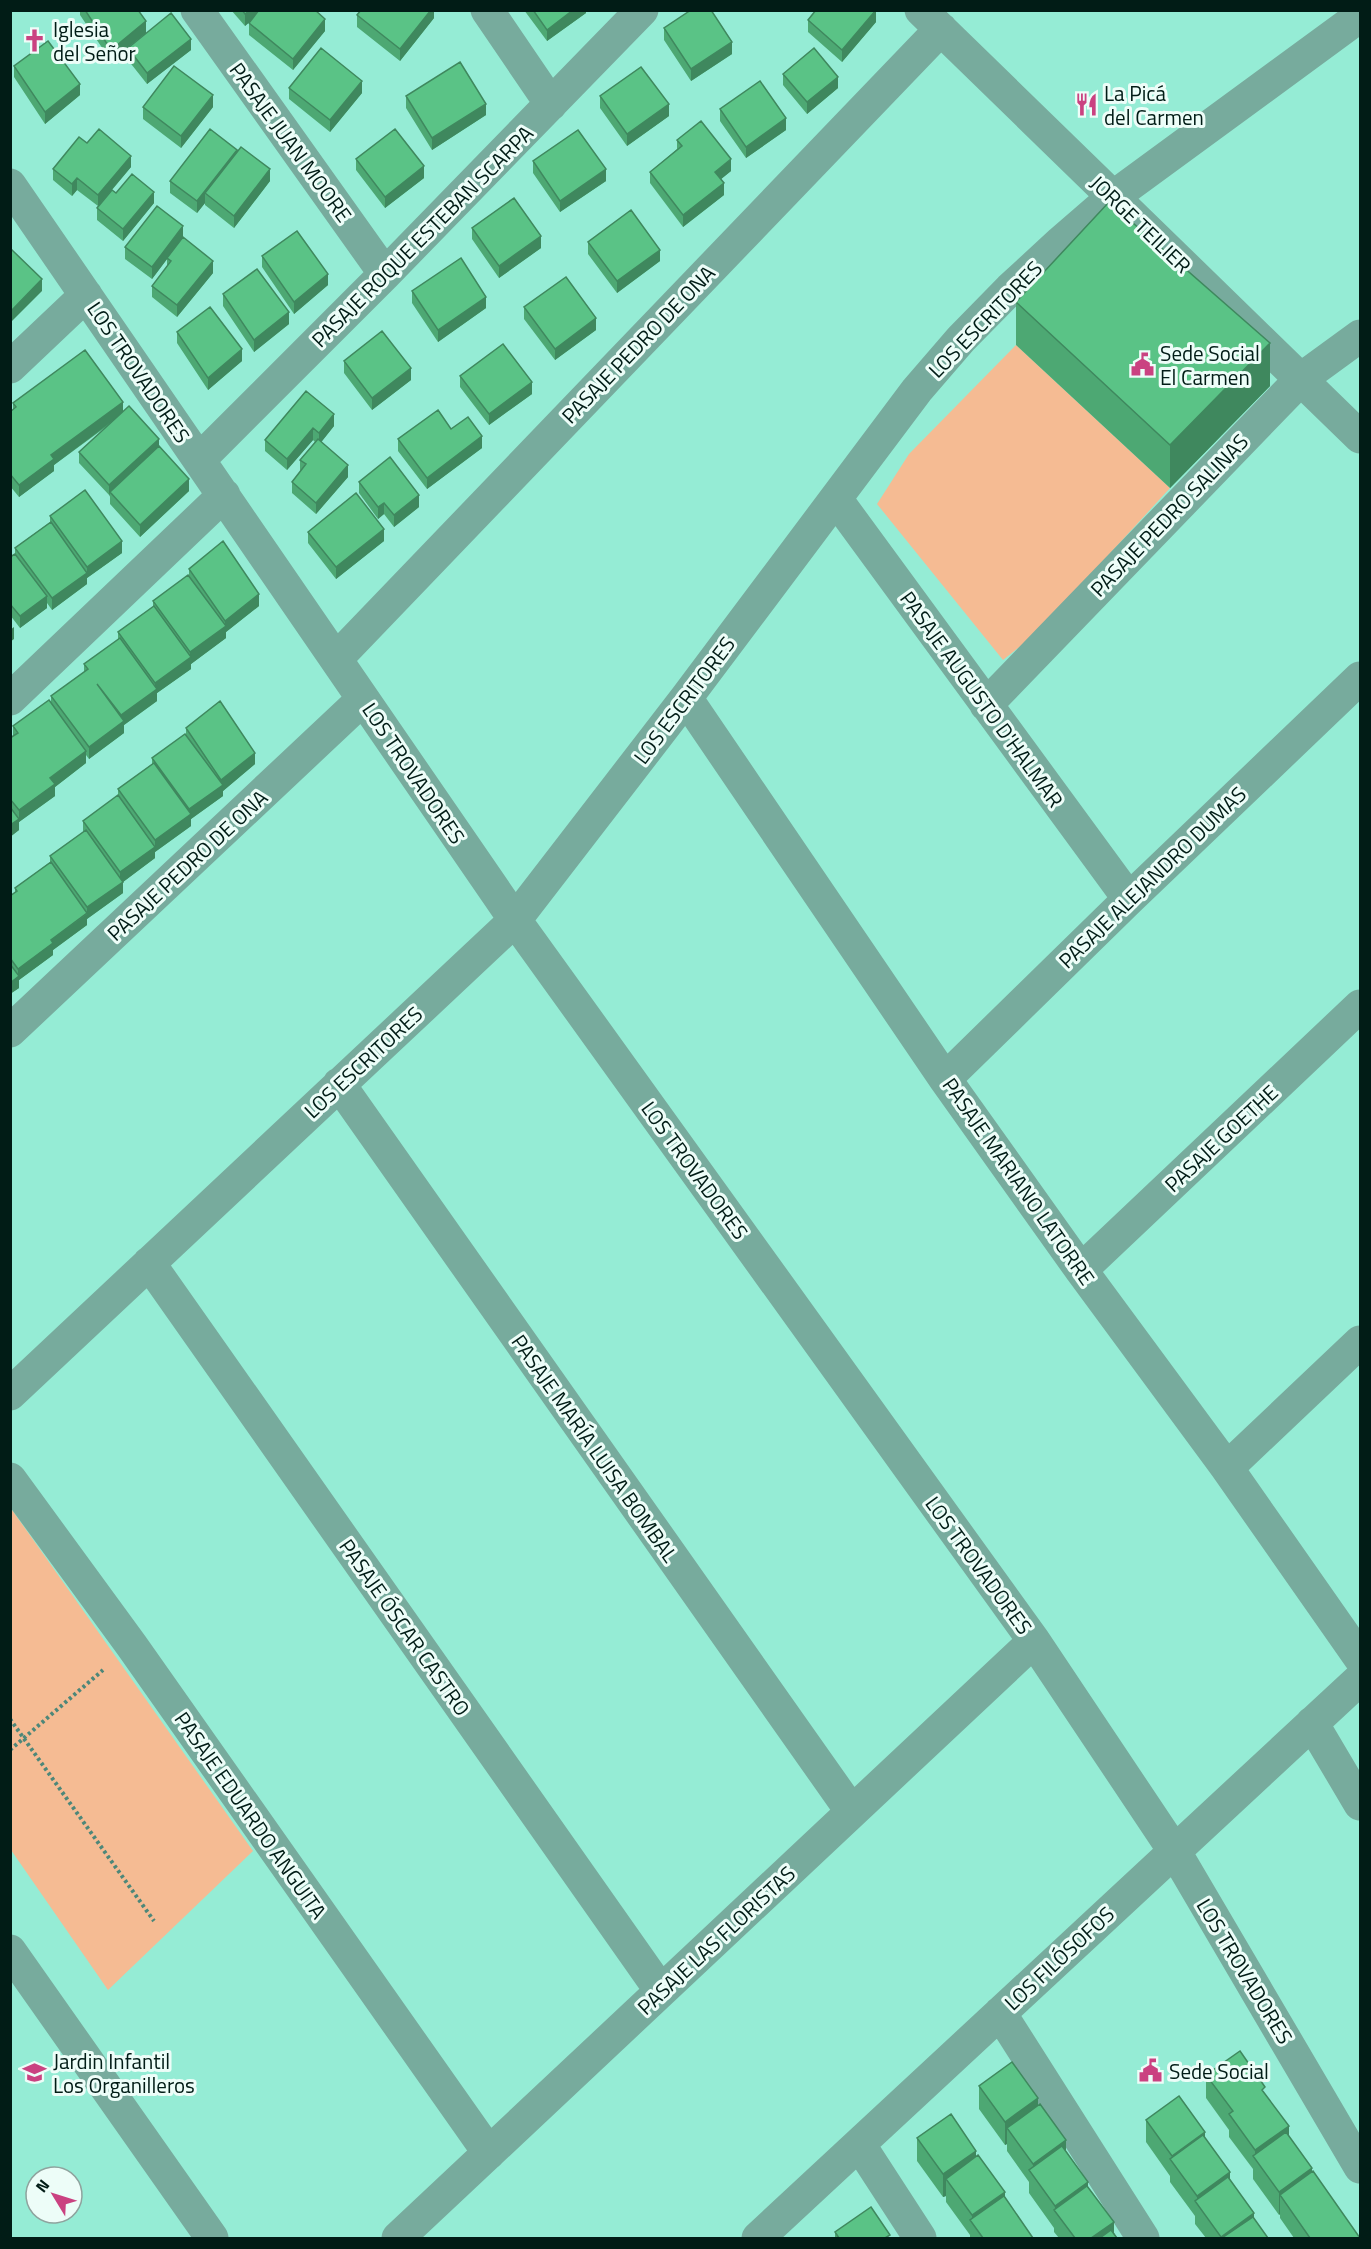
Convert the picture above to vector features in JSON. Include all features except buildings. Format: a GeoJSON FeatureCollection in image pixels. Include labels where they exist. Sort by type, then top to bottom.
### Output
{"type":"FeatureCollection","features":[{"type":"Feature","properties":{"kind":"street","name":"PASAJE JUAN MOORE"},"geometry":{"type":"LineString","coordinates":[[197,10],[385,274]]}},
{"type":"Feature","properties":{"kind":"street"},"geometry":{"type":"LineString","coordinates":[[487,10],[551,104]]}},
{"type":"Feature","properties":{"kind":"street","name":"PASAJE ROQUE ESTEBAN SCARPA"},"geometry":{"type":"LineString","coordinates":[[199,460],[385,274],[642,10]]}},
{"type":"Feature","properties":{"kind":"street","name":"LOS ESCRITORES"},"geometry":{"type":"LineString","coordinates":[[10,1394],[515,920],[686,698],[889,426],[962,339],[1010,289],[1113,197],[1360,16]]}},
{"type":"Feature","properties":{"kind":"street","name":"JORGE TEILIER"},"geometry":{"type":"LineString","coordinates":[[931,20],[1360,437]]}},
{"type":"Feature","properties":{"kind":"street","name":"PASAJE PEDRO DE ONA"},"geometry":{"type":"LineString","coordinates":[[336,659],[931,20]]}},
{"type":"Feature","properties":{"kind":"street","name":"LOS TROVADORES"},"geometry":{"type":"LineString","coordinates":[[10,185],[515,920],[1034,1641],[1174,1852],[1360,2167]]}},
{"type":"Feature","properties":{"kind":"street"},"geometry":{"type":"LineString","coordinates":[[10,367],[86,295]]}},
{"type":"Feature","properties":{"kind":"street","name":"PASAJE PEDRO SALINAS"},"geometry":{"type":"LineString","coordinates":[[986,705],[1301,379],[1360,336]]}},
{"type":"Feature","properties":{"kind":"street"},"geometry":{"type":"LineString","coordinates":[[10,699],[224,495]]}},
{"type":"Feature","properties":{"kind":"street","name":"PASAJE AUGUSTO D'HALMAR"},"geometry":{"type":"LineString","coordinates":[[836,499],[1129,899]]}},
{"type":"Feature","properties":{"kind":"street","name":"PASAJE ALEJANDRO DUMAS"},"geometry":{"type":"LineString","coordinates":[[945,1078],[1360,678]]}},
{"type":"Feature","properties":{"kind":"street","name":"PASAJE MARIANO LATORRE"},"geometry":{"type":"LineString","coordinates":[[686,698],[945,1078],[1081,1270],[1227,1468],[1360,1658]]}},
{"type":"Feature","properties":{"kind":"street","name":"PASAJE PEDRO DE ONA"},"geometry":{"type":"LineString","coordinates":[[10,1031],[363,699]]}},
{"type":"Feature","properties":{"kind":"street","name":"PASAJE GOETHE"},"geometry":{"type":"LineString","coordinates":[[1081,1270],[1360,1006]]}},
{"type":"Feature","properties":{"kind":"street","name":"PASAJE MARÍA LUISA BOMBAL"},"geometry":{"type":"LineString","coordinates":[[339,1084],[852,1812]]}},
{"type":"Feature","properties":{"kind":"street","name":"PASAJE ÓSCAR CASTRO"},"geometry":{"type":"LineString","coordinates":[[149,1263],[662,1991]]}},
{"type":"Feature","properties":{"kind":"street"},"geometry":{"type":"LineString","coordinates":[[1227,1468],[1360,1342]]}},
{"type":"Feature","properties":{"kind":"street","name":"PASAJE EDUARDO ANGUITA"},"geometry":{"type":"LineString","coordinates":[[10,1479],[132,1646],[489,2153]]}},
{"type":"Feature","properties":{"kind":"street","name":"PASAJE LAS FLORISTAS"},"geometry":{"type":"LineString","coordinates":[[398,2238],[1034,1641]]}},
{"type":"Feature","properties":{"kind":"street","name":"LOS FILÓSOFOS"},"geometry":{"type":"LineString","coordinates":[[758,2238],[1360,1679]]}},
{"type":"Feature","properties":{"kind":"street"},"geometry":{"type":"LineString","coordinates":[[1312,1723],[1360,1804]]}},
{"type":"Feature","properties":{"kind":"street"},"geometry":{"type":"LineString","coordinates":[[10,1951],[212,2238]]}},
{"type":"Feature","properties":{"kind":"street"},"geometry":{"type":"LineString","coordinates":[[1000,2013],[1143,2238]]}},
{"type":"Feature","properties":{"kind":"street"},"geometry":{"type":"LineString","coordinates":[[859,2144],[920,2238]]}},
{"type":"Feature","properties":{"kind":"path"},"geometry":{"type":"LineString","coordinates":[[10,1750],[132,1646]]}},
{"type":"Feature","properties":{"kind":"path"},"geometry":{"type":"LineString","coordinates":[[10,1719],[154,1921]]}},
{"type":"Feature","properties":{"kind":"shaded area"},"geometry":{"type":"Polygon","coordinates":[[[1016,345],[1170,488],[1037,633],[1003,660],[877,504],[909,454],[1016,345]]]}},
{"type":"Feature","properties":{"kind":"shaded area"},"geometry":{"type":"Polygon","coordinates":[[[10,1507],[253,1851],[108,1990],[11,1850],[10,1507]]]}},
{"type":"Feature","properties":{"kind":"place","name":"Iglesia del Señor"},"geometry":{"type":"Point","coordinates":[35,41]}},
{"type":"Feature","properties":{"kind":"place","name":"La Picá del Carmen"},"geometry":{"type":"Point","coordinates":[1086,105]}},
{"type":"Feature","properties":{"kind":"place","name":"Sede Social El Carmen"},"geometry":{"type":"Point","coordinates":[1142,365]}},
{"type":"Feature","properties":{"kind":"place","name":"Sede Social"},"geometry":{"type":"Point","coordinates":[1151,2071]}},
{"type":"Feature","properties":{"kind":"place","name":"Jardin Infantil Los Organilleros"},"geometry":{"type":"Point","coordinates":[35,2073]}}]}
